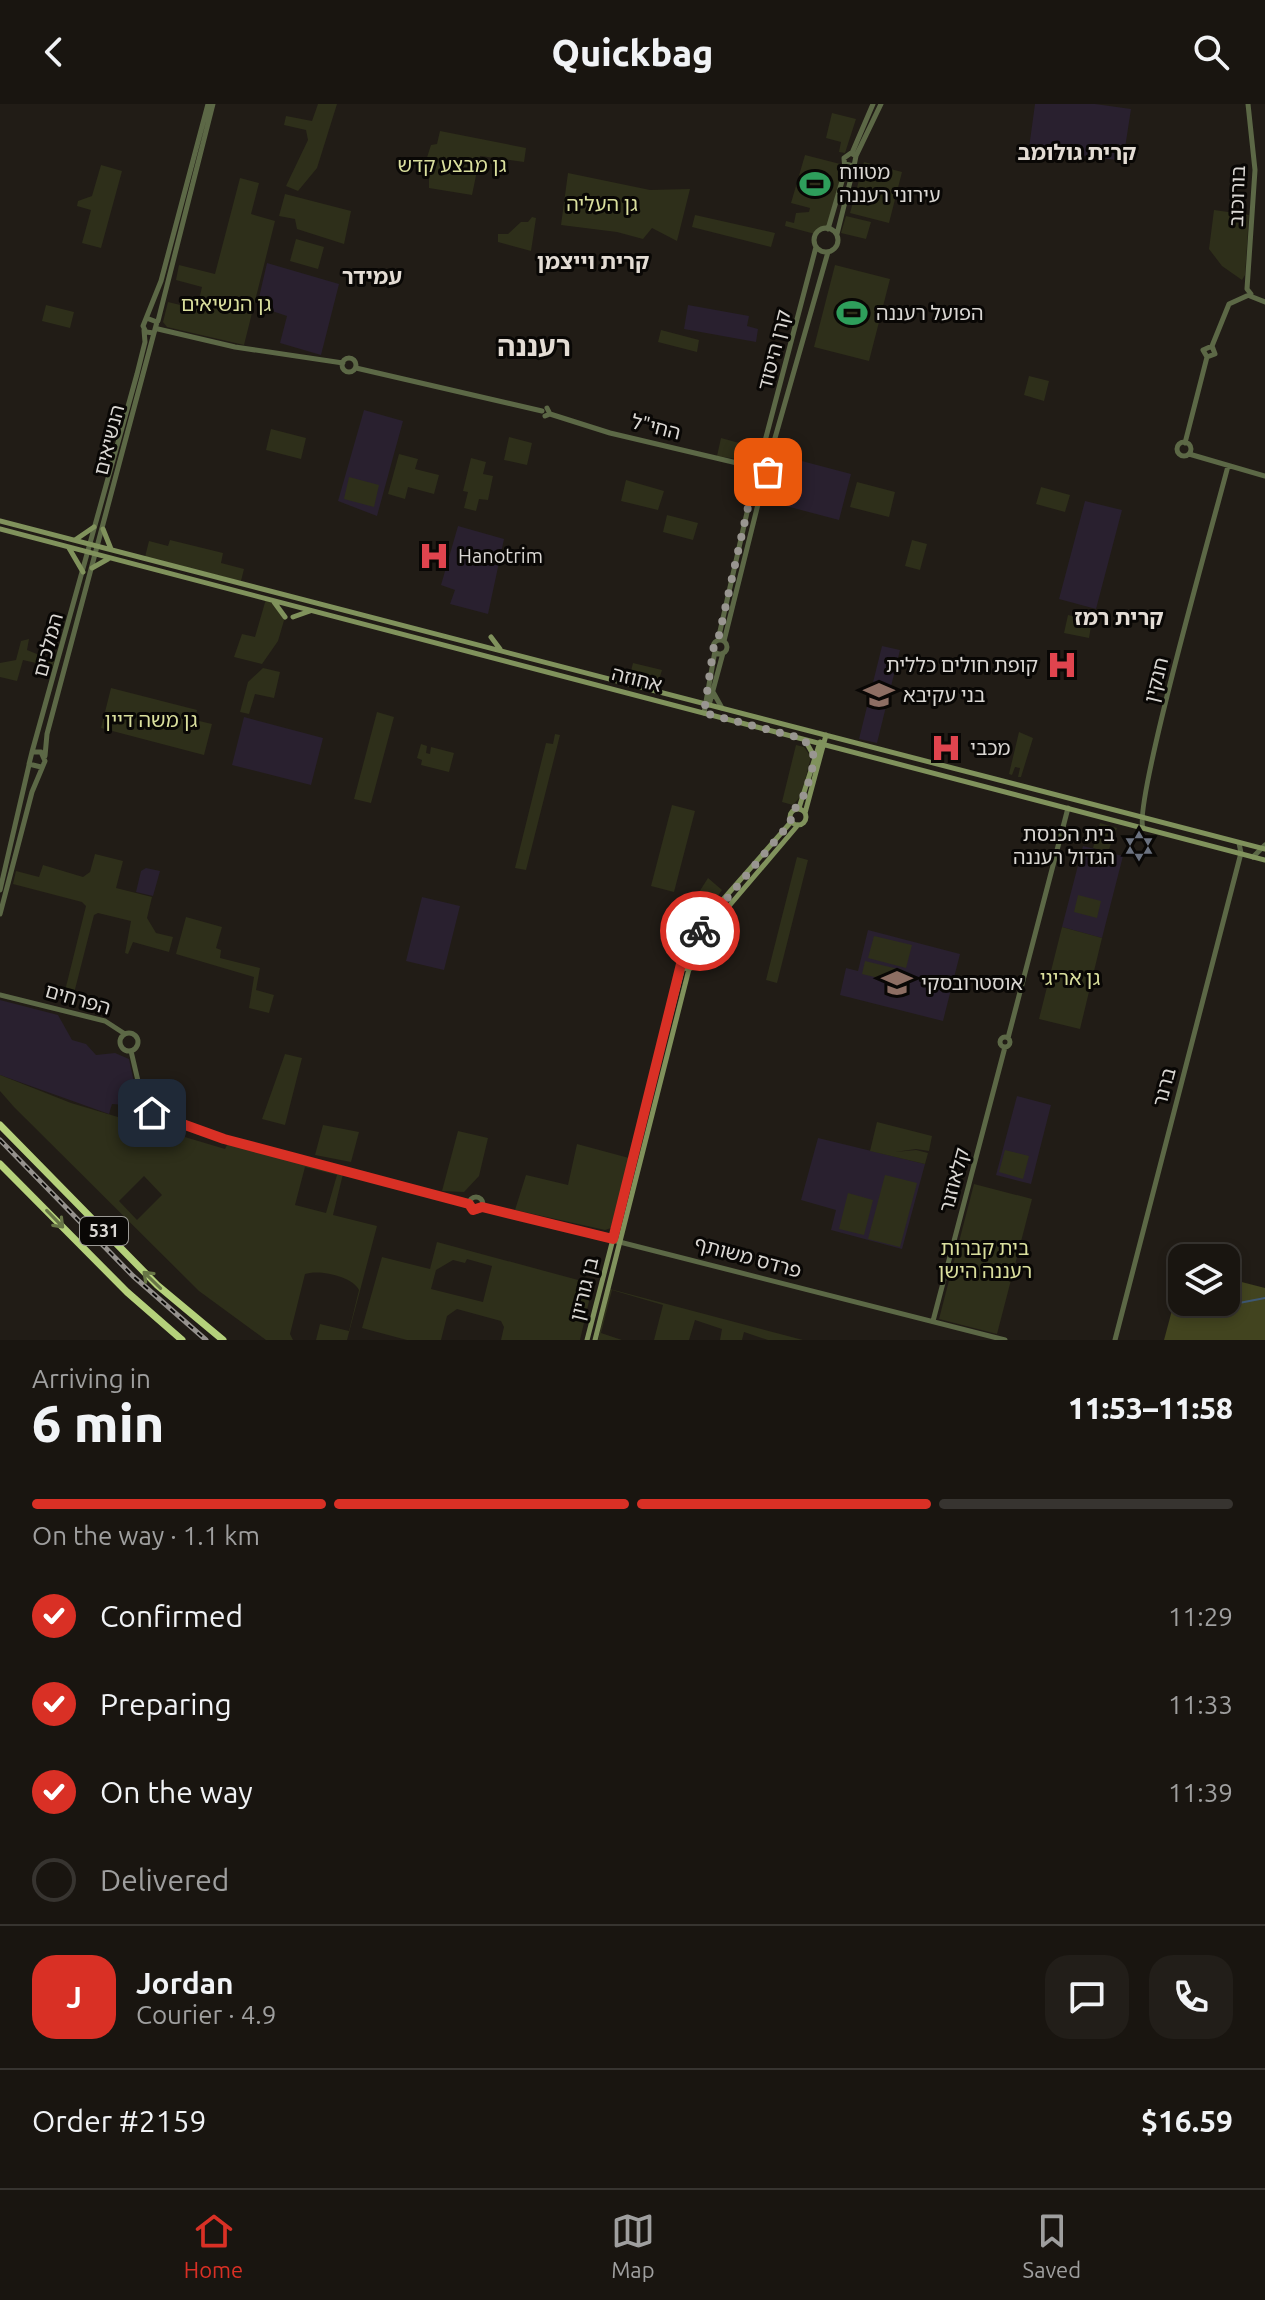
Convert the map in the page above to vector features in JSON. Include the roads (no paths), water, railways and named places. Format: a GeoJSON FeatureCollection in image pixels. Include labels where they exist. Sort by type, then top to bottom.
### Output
{"type":"FeatureCollection","features":[{"type":"Feature","properties":{"kind":"highway","name":"531"},"geometry":{"type":"LineString","coordinates":[[0,1125],[140,1269],[223,1340]]}},
{"type":"Feature","properties":{"kind":"highway","name":"531"},"geometry":{"type":"LineString","coordinates":[[0,1164],[127,1292],[182,1340]]}},
{"type":"Feature","properties":{"kind":"highway"},"geometry":{"type":"LineString","coordinates":[[211,1332],[230,1340]]}},
{"type":"Feature","properties":{"kind":"main road","name":"אחוזה"},"geometry":{"type":"LineString","coordinates":[[0,521],[1265,848]]}},
{"type":"Feature","properties":{"kind":"main road"},"geometry":{"type":"LineString","coordinates":[[75,540],[94,527]]}},
{"type":"Feature","properties":{"kind":"main road","name":"אחוזה"},"geometry":{"type":"LineString","coordinates":[[0,529],[1265,860]]}},
{"type":"Feature","properties":{"kind":"main road"},"geometry":{"type":"LineString","coordinates":[[103,529],[111,550]]}},
{"type":"Feature","properties":{"kind":"main road"},"geometry":{"type":"LineString","coordinates":[[68,547],[83,572]]}},
{"type":"Feature","properties":{"kind":"main road"},"geometry":{"type":"LineString","coordinates":[[92,568],[97,562],[111,558]]}},
{"type":"Feature","properties":{"kind":"main road"},"geometry":{"type":"LineString","coordinates":[[273,601],[289,617],[312,611]]}},
{"type":"Feature","properties":{"kind":"main road"},"geometry":{"type":"LineString","coordinates":[[491,637],[504,652]]}},
{"type":"Feature","properties":{"kind":"main road"},"geometry":{"type":"LineString","coordinates":[[794,823],[712,926],[694,961],[686,968],[682,960],[687,957],[720,903],[794,823],[805,821],[826,735]]}},
{"type":"Feature","properties":{"kind":"main road"},"geometry":{"type":"LineString","coordinates":[[804,739],[818,759]]}},
{"type":"Feature","properties":{"kind":"main road"},"geometry":{"type":"LineString","coordinates":[[794,823],[791,811],[799,808],[818,759],[836,748]]}},
{"type":"Feature","properties":{"kind":"main road"},"geometry":{"type":"LineString","coordinates":[[799,808],[805,813]]}},
{"type":"Feature","properties":{"kind":"main road"},"geometry":{"type":"LineString","coordinates":[[687,957],[694,961]]}},
{"type":"Feature","properties":{"kind":"main road","name":"בן גוריון"},"geometry":{"type":"LineString","coordinates":[[587,1340],[686,968]]}},
{"type":"Feature","properties":{"kind":"main road","name":"בן גוריון"},"geometry":{"type":"LineString","coordinates":[[595,1340],[686,968]]}},
{"type":"Feature","properties":{"kind":"street","name":"הנשיאים"},"geometry":{"type":"LineString","coordinates":[[90,544],[140,363],[145,342],[144,330],[211,104]]}},
{"type":"Feature","properties":{"kind":"street","name":"הנשיאים"},"geometry":{"type":"LineString","coordinates":[[96,555],[157,328],[211,104]]}},
{"type":"Feature","properties":{"kind":"street"},"geometry":{"type":"LineString","coordinates":[[828,229],[816,234],[816,247],[828,252],[837,245],[854,155],[873,104]]}},
{"type":"Feature","properties":{"kind":"street"},"geometry":{"type":"LineString","coordinates":[[854,155],[881,104]]}},
{"type":"Feature","properties":{"kind":"street","name":"בורוכוב"},"geometry":{"type":"LineString","coordinates":[[1247,289],[1255,170],[1248,104]]}},
{"type":"Feature","properties":{"kind":"street"},"geometry":{"type":"LineString","coordinates":[[828,229],[845,156],[854,155]]}},
{"type":"Feature","properties":{"kind":"street"},"geometry":{"type":"LineString","coordinates":[[845,164],[854,166]]}},
{"type":"Feature","properties":{"kind":"street"},"geometry":{"type":"LineString","coordinates":[[828,229],[837,234]]}},
{"type":"Feature","properties":{"kind":"street","name":"קרן היסוד"},"geometry":{"type":"LineString","coordinates":[[760,460],[816,247]]}},
{"type":"Feature","properties":{"kind":"street","name":"קרן היסוד"},"geometry":{"type":"LineString","coordinates":[[766,474],[828,252]]}},
{"type":"Feature","properties":{"kind":"street"},"geometry":{"type":"LineString","coordinates":[[1242,297],[1242,290],[1247,289],[1250,296]]}},
{"type":"Feature","properties":{"kind":"street"},"geometry":{"type":"LineString","coordinates":[[1185,443],[1207,357],[1204,348],[1212,346],[1224,312],[1229,304],[1242,297],[1250,296],[1265,302]]}},
{"type":"Feature","properties":{"kind":"street"},"geometry":{"type":"LineString","coordinates":[[149,319],[157,328]]}},
{"type":"Feature","properties":{"kind":"street"},"geometry":{"type":"LineString","coordinates":[[144,330],[157,328]]}},
{"type":"Feature","properties":{"kind":"street","name":"החי\"ל"},"geometry":{"type":"LineString","coordinates":[[157,328],[235,347],[343,363],[352,359],[356,368],[542,411],[547,408],[550,414],[610,433],[766,474]]}},
{"type":"Feature","properties":{"kind":"street"},"geometry":{"type":"LineString","coordinates":[[1189,454],[1190,447],[1185,443],[1179,444],[1177,451],[1182,456],[1189,454],[1265,476]]}},
{"type":"Feature","properties":{"kind":"street"},"geometry":{"type":"LineString","coordinates":[[721,641],[756,470],[760,460],[769,463]]}},
{"type":"Feature","properties":{"kind":"street","name":"חנקין"},"geometry":{"type":"LineString","coordinates":[[1143,828],[1138,814],[1228,466]]}},
{"type":"Feature","properties":{"kind":"street"},"geometry":{"type":"LineString","coordinates":[[722,708],[709,692],[715,651],[721,641],[766,474]]}},
{"type":"Feature","properties":{"kind":"street","name":"המלכים"},"geometry":{"type":"LineString","coordinates":[[29,764],[90,544]]}},
{"type":"Feature","properties":{"kind":"street","name":"המלכים"},"geometry":{"type":"LineString","coordinates":[[41,767],[47,734],[96,555]]}},
{"type":"Feature","properties":{"kind":"street"},"geometry":{"type":"LineString","coordinates":[[704,713],[727,648],[721,641]]}},
{"type":"Feature","properties":{"kind":"street"},"geometry":{"type":"LineString","coordinates":[[715,651],[723,653]]}},
{"type":"Feature","properties":{"kind":"street"},"geometry":{"type":"LineString","coordinates":[[689,699],[709,692]]}},
{"type":"Feature","properties":{"kind":"street"},"geometry":{"type":"LineString","coordinates":[[32,752],[41,752],[45,756]]}},
{"type":"Feature","properties":{"kind":"street"},"geometry":{"type":"LineString","coordinates":[[0,890],[26,790],[29,764],[41,767],[0,914]]}},
{"type":"Feature","properties":{"kind":"street","name":"קלאוזנר"},"geometry":{"type":"LineString","coordinates":[[933,1321],[1005,1047],[1001,1040],[1008,1038],[1068,808]]}},
{"type":"Feature","properties":{"kind":"street","name":"ברנר"},"geometry":{"type":"LineString","coordinates":[[1115,1340],[1241,853],[1239,843]]}},
{"type":"Feature","properties":{"kind":"street"},"geometry":{"type":"LineString","coordinates":[[1238,864],[1265,848]]}},
{"type":"Feature","properties":{"kind":"street","name":"הפרחים"},"geometry":{"type":"LineString","coordinates":[[0,993],[105,1021],[125,1034]]}},
{"type":"Feature","properties":{"kind":"street"},"geometry":{"type":"LineString","coordinates":[[131,1051],[137,1047],[138,1038],[125,1034],[121,1045],[131,1051],[142,1098],[152,1113],[224,1139],[469,1204],[475,1211],[482,1207],[477,1197],[471,1198],[469,1204]]}},
{"type":"Feature","properties":{"kind":"street","name":"פרדס משותף"},"geometry":{"type":"LineString","coordinates":[[482,1207],[1005,1340]]}},
{"type":"Feature","properties":{"kind":"waterway"},"geometry":{"type":"LineString","coordinates":[[1240,1303],[1265,1298]]}},
{"type":"Feature","properties":{"kind":"railway"},"geometry":{"type":"LineString","coordinates":[[0,1140],[133,1276],[206,1340]]}},
{"type":"Feature","properties":{"kind":"place","name":"מטווח עירוני רעננה"},"geometry":{"type":"Point","coordinates":[815,184]}},
{"type":"Feature","properties":{"kind":"place","name":"הפועל רעננה"},"geometry":{"type":"Point","coordinates":[852,313]}},
{"type":"Feature","properties":{"kind":"place","name":"Hanotrim"},"geometry":{"type":"Point","coordinates":[434,556]}},
{"type":"Feature","properties":{"kind":"place","name":"קופת חולים כללית"},"geometry":{"type":"Point","coordinates":[1062,665]}},
{"type":"Feature","properties":{"kind":"place","name":"בני עקיבא"},"geometry":{"type":"Point","coordinates":[879,695]}},
{"type":"Feature","properties":{"kind":"place","name":"מכבי"},"geometry":{"type":"Point","coordinates":[946,748]}},
{"type":"Feature","properties":{"kind":"place","name":"בית הכנסת הגדול רעננה"},"geometry":{"type":"Point","coordinates":[1139,846]}},
{"type":"Feature","properties":{"kind":"place","name":"אוסטרובסקי"},"geometry":{"type":"Point","coordinates":[897,983]}},
{"type":"Feature","properties":{"kind":"district","name":"קרית גולומב"},"geometry":{"type":"Point","coordinates":[1077,152]}},
{"type":"Feature","properties":{"kind":"district","name":"קרית וייצמן"},"geometry":{"type":"Point","coordinates":[593,261]}},
{"type":"Feature","properties":{"kind":"district","name":"עמידר"},"geometry":{"type":"Point","coordinates":[372,276]}},
{"type":"Feature","properties":{"kind":"district","name":"רעננה"},"geometry":{"type":"Point","coordinates":[534,346]}},
{"type":"Feature","properties":{"kind":"district","name":"קרית רמז"},"geometry":{"type":"Point","coordinates":[1119,617]}},
{"type":"Feature","properties":{"kind":"park label","name":"גן מבצע קדש"},"geometry":{"type":"Point","coordinates":[452,165]}},
{"type":"Feature","properties":{"kind":"park label","name":"גן העליה"},"geometry":{"type":"Point","coordinates":[602,204]}},
{"type":"Feature","properties":{"kind":"park label","name":"גן הנשיאים"},"geometry":{"type":"Point","coordinates":[226,304]}},
{"type":"Feature","properties":{"kind":"park label","name":"גן משה דיין"},"geometry":{"type":"Point","coordinates":[151,720]}},
{"type":"Feature","properties":{"kind":"park label","name":"גן אריגי"},"geometry":{"type":"Point","coordinates":[1070,978]}},
{"type":"Feature","properties":{"kind":"park label","name":"בית קברות רעננה הישן"},"geometry":{"type":"Point","coordinates":[985,1260]}}]}
